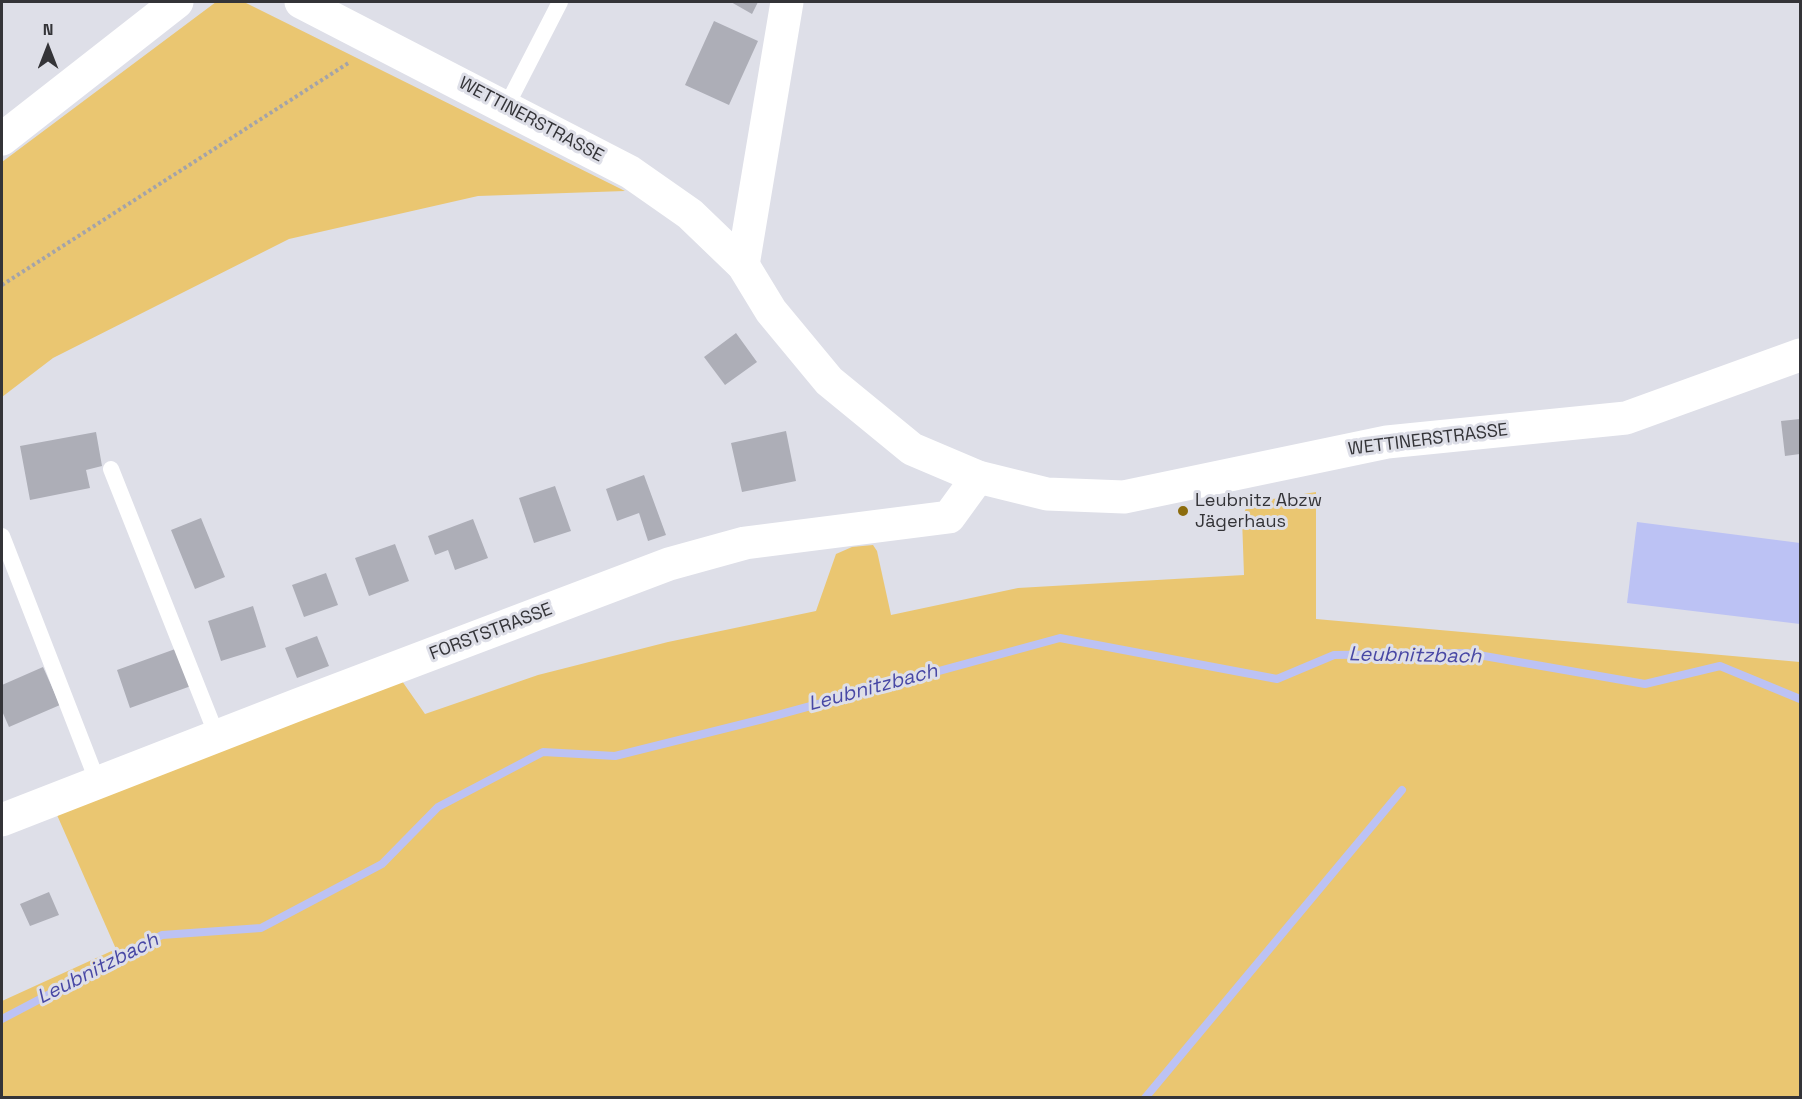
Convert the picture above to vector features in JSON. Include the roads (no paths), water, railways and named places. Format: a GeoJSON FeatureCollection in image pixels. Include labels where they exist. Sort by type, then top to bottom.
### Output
{"type":"FeatureCollection","features":[{"type":"Feature","properties":{"kind":"street"},"geometry":{"type":"LineString","coordinates":[[2,139],[177,2]]}},
{"type":"Feature","properties":{"kind":"street","name":"WETTINERSTRASSE"},"geometry":{"type":"LineString","coordinates":[[301,2],[630,172],[690,214],[743,265],[771,311],[829,381],[912,449],[978,477],[1047,494],[1124,497],[1387,442],[1626,418],[1800,355]]}},
{"type":"Feature","properties":{"kind":"street"},"geometry":{"type":"LineString","coordinates":[[743,265],[788,2]]}},
{"type":"Feature","properties":{"kind":"street","name":"FORSTSTRASSE"},"geometry":{"type":"LineString","coordinates":[[2,820],[669,564],[745,543],[949,517],[978,477]]}},
{"type":"Feature","properties":{"kind":"lane"},"geometry":{"type":"LineString","coordinates":[[506,107],[560,2]]}},
{"type":"Feature","properties":{"kind":"lane"},"geometry":{"type":"LineString","coordinates":[[111,469],[217,736]]}},
{"type":"Feature","properties":{"kind":"lane"},"geometry":{"type":"LineString","coordinates":[[2,536],[98,783]]}},
{"type":"Feature","properties":{"kind":"water"},"geometry":{"type":"Polygon","coordinates":[[[1637,522],[1800,543],[1800,624],[1627,603],[1637,522]]]}},
{"type":"Feature","properties":{"kind":"waterway","name":"Leubnitzbach"},"geometry":{"type":"LineString","coordinates":[[2,1019],[162,935],[261,928],[382,864],[438,807],[543,752],[615,756],[763,719],[1060,638],[1277,679],[1334,655],[1467,653],[1645,684],[1720,666],[1800,699]]}},
{"type":"Feature","properties":{"kind":"waterway"},"geometry":{"type":"LineString","coordinates":[[1145,1098],[1402,790]]}},
{"type":"Feature","properties":{"kind":"place","name":"Leubnitz Abzw Jägerhaus"},"geometry":{"type":"Point","coordinates":[1183,511]}}]}
